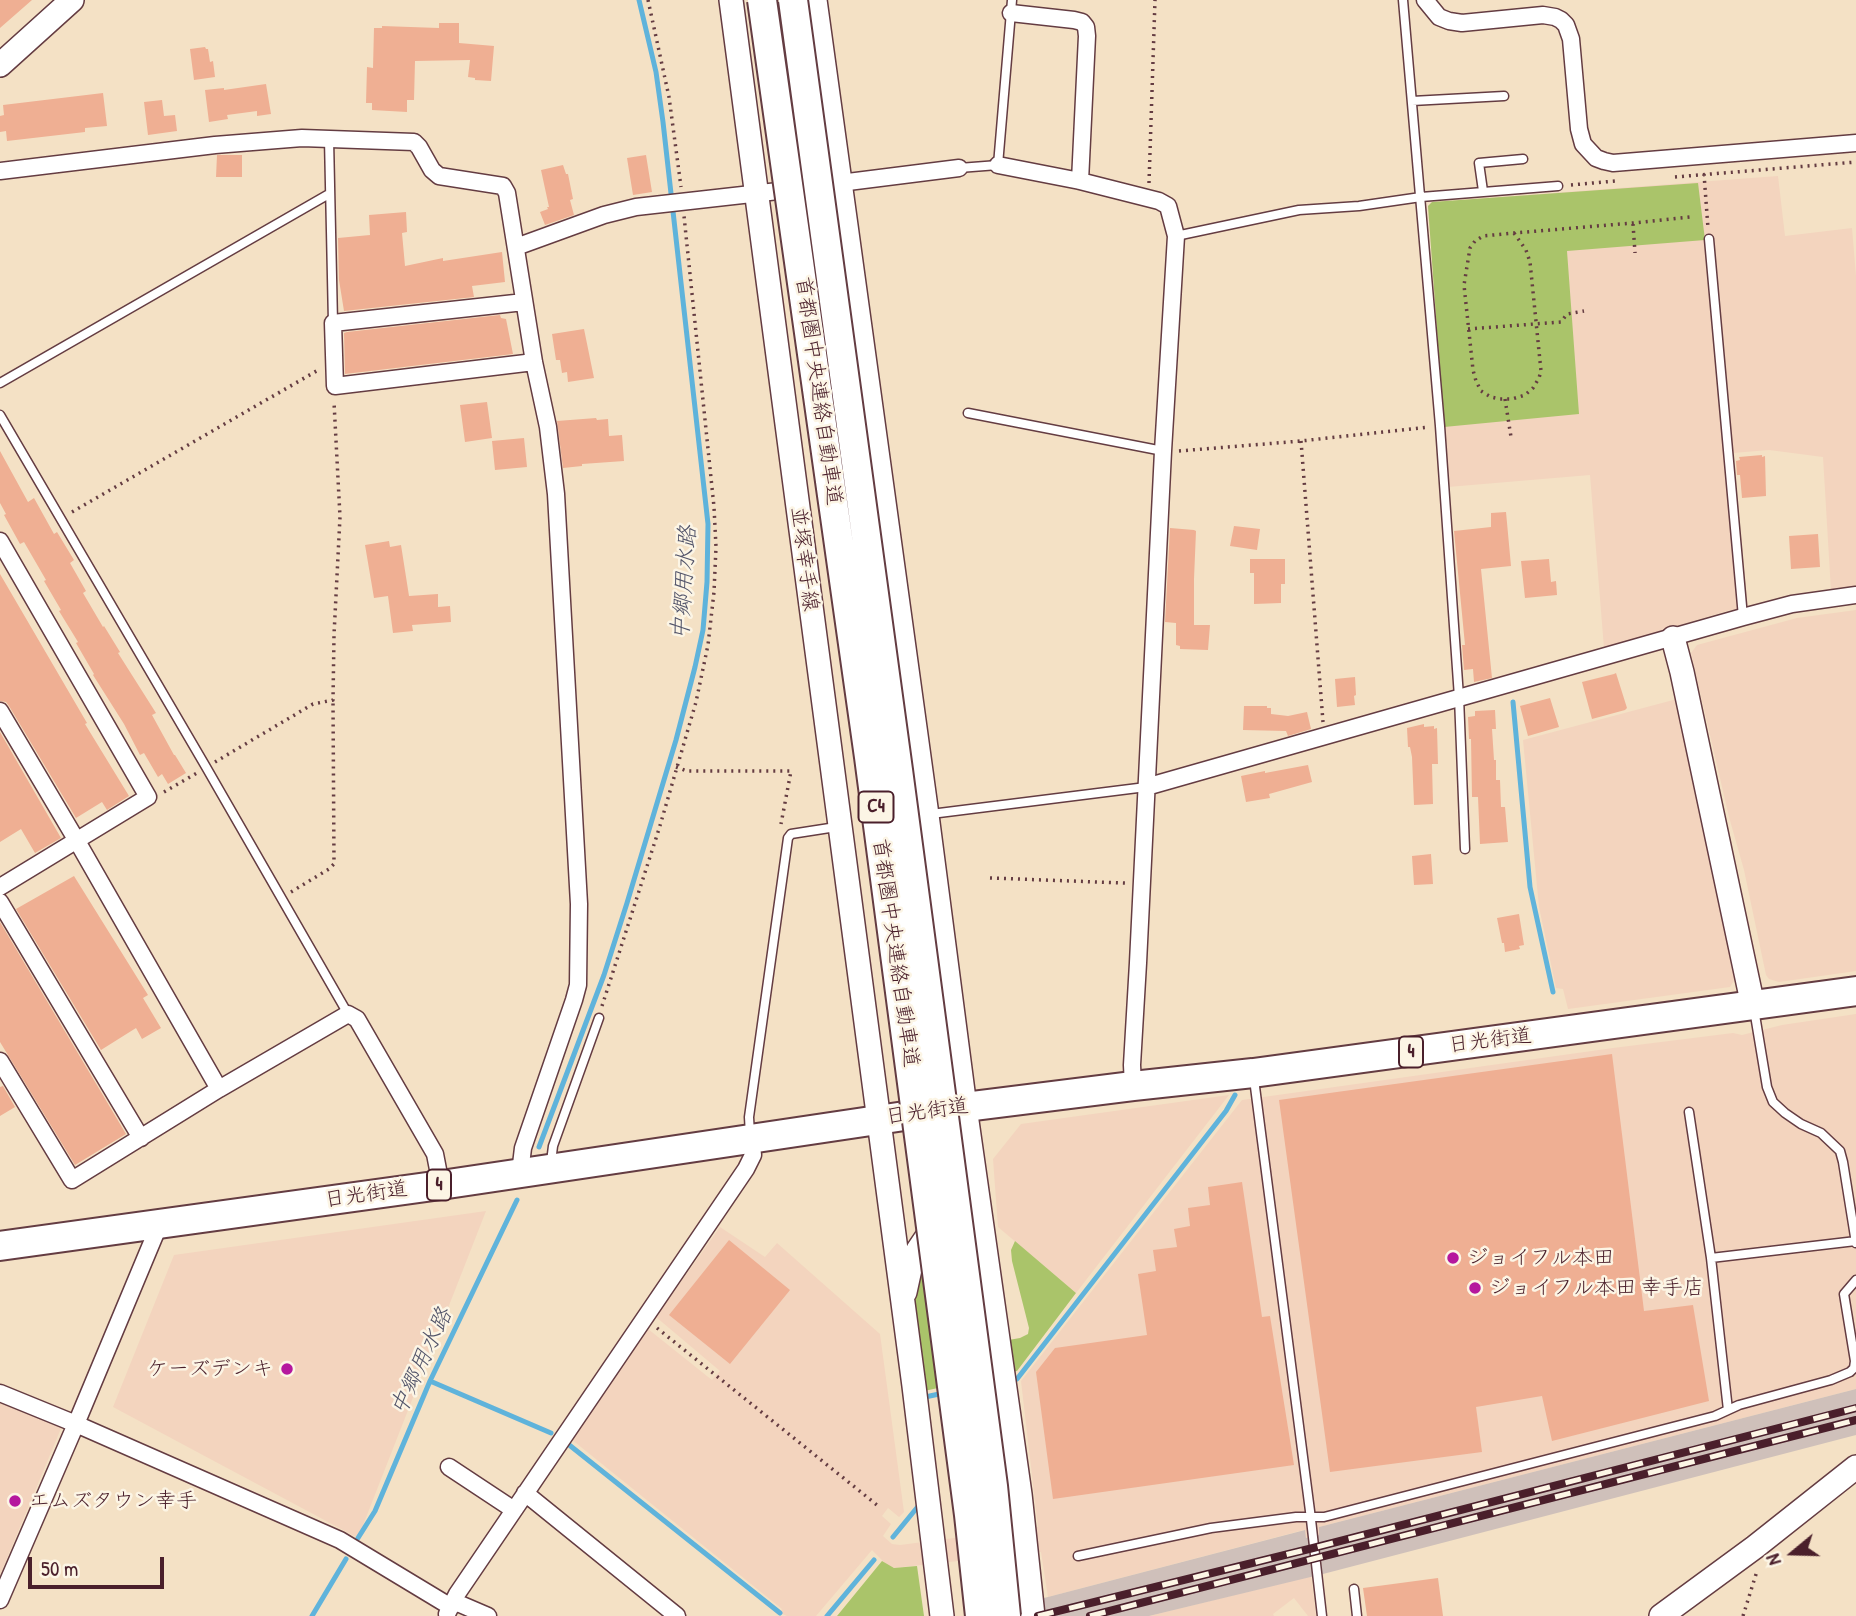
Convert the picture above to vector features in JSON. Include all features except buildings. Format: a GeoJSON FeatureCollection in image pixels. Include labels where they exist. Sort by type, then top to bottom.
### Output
{"type":"FeatureCollection","features":[{"type":"Feature","properties":{"kind":"highway","name":"首都圏中央連絡自動車道"},"geometry":{"type":"LineString","coordinates":[[762,0],[869,757],[980,1616]]}},
{"type":"Feature","properties":{"kind":"highway","name":"首都圏中央連絡自動車道"},"geometry":{"type":"LineString","coordinates":[[793,0],[993,1486],[1006,1616]]}},
{"type":"Feature","properties":{"kind":"highway","name":"日光街道"},"geometry":{"type":"LineString","coordinates":[[0,1246],[441,1185],[965,1107],[1253,1073],[1856,990]]}},
{"type":"Feature","properties":{"kind":"main road"},"geometry":{"type":"LineString","coordinates":[[0,65],[72,0]]}},
{"type":"Feature","properties":{"kind":"main road","name":"並塚幸手線"},"geometry":{"type":"LineString","coordinates":[[731,0],[942,1616]]}},
{"type":"Feature","properties":{"kind":"main road"},"geometry":{"type":"LineString","coordinates":[[739,0],[740,68]]}},
{"type":"Feature","properties":{"kind":"main road"},"geometry":{"type":"LineString","coordinates":[[816,0],[965,1107],[1020,1494],[1033,1616]]}},
{"type":"Feature","properties":{"kind":"main road"},"geometry":{"type":"LineString","coordinates":[[1673,638],[1753,1006]]}},
{"type":"Feature","properties":{"kind":"main road"},"geometry":{"type":"LineString","coordinates":[[878,1119],[918,1102],[927,1091],[916,1002],[919,988],[933,969],[935,959],[938,942],[937,894]]}},
{"type":"Feature","properties":{"kind":"main road"},"geometry":{"type":"LineString","coordinates":[[903,1303],[910,1269],[918,1250],[940,1218],[942,1209],[935,1153],[936,1139],[948,1118],[965,1107]]}},
{"type":"Feature","properties":{"kind":"main road"},"geometry":{"type":"LineString","coordinates":[[1661,1616],[1856,1467]]}},
{"type":"Feature","properties":{"kind":"street"},"geometry":{"type":"LineString","coordinates":[[1425,0],[1439,17],[1449,22],[1543,15],[1561,20],[1571,39],[1578,129],[1583,144],[1596,158],[1604,161],[1613,163],[1856,143]]}},
{"type":"Feature","properties":{"kind":"street"},"geometry":{"type":"LineString","coordinates":[[1011,6],[1082,22],[1086,27],[1080,181]]}},
{"type":"Feature","properties":{"kind":"street"},"geometry":{"type":"LineString","coordinates":[[0,171],[215,145],[302,138],[414,142],[439,176],[503,186],[548,426],[556,494],[579,904],[579,970],[574,1000],[523,1148],[520,1173]]}},
{"type":"Feature","properties":{"kind":"street"},"geometry":{"type":"LineString","coordinates":[[998,165],[1080,181],[1159,201],[1168,206],[1177,236],[1163,451],[1133,1086]]}},
{"type":"Feature","properties":{"kind":"street"},"geometry":{"type":"LineString","coordinates":[[516,247],[604,215],[636,207],[959,169]]}},
{"type":"Feature","properties":{"kind":"street"},"geometry":{"type":"LineString","coordinates":[[524,302],[333,323],[335,386],[534,362]]}},
{"type":"Feature","properties":{"kind":"street"},"geometry":{"type":"LineString","coordinates":[[0,541],[148,797],[0,887]]}},
{"type":"Feature","properties":{"kind":"street"},"geometry":{"type":"LineString","coordinates":[[1146,786],[1743,617],[1792,604],[1856,595]]}},
{"type":"Feature","properties":{"kind":"street"},"geometry":{"type":"LineString","coordinates":[[0,711],[219,1089]]}},
{"type":"Feature","properties":{"kind":"street"},"geometry":{"type":"LineString","coordinates":[[0,902],[141,1138]]}},
{"type":"Feature","properties":{"kind":"street"},"geometry":{"type":"LineString","coordinates":[[0,1061],[5,1079],[72,1180],[219,1089],[348,1014],[357,1019],[435,1154],[441,1185]]}},
{"type":"Feature","properties":{"kind":"street"},"geometry":{"type":"LineString","coordinates":[[450,1608],[525,1493],[746,1169],[753,1155],[751,1138]]}},
{"type":"Feature","properties":{"kind":"street"},"geometry":{"type":"LineString","coordinates":[[0,1600],[160,1223]]}},
{"type":"Feature","properties":{"kind":"street"},"geometry":{"type":"LineString","coordinates":[[0,1393],[340,1540],[450,1608],[488,1616]]}},
{"type":"Feature","properties":{"kind":"street"},"geometry":{"type":"LineString","coordinates":[[449,1467],[514,1510]]}},
{"type":"Feature","properties":{"kind":"street"},"geometry":{"type":"LineString","coordinates":[[525,1493],[677,1616]]}},
{"type":"Feature","properties":{"kind":"lane"},"geometry":{"type":"LineString","coordinates":[[1403,0],[1440,426],[1459,697],[1465,849]]}},
{"type":"Feature","properties":{"kind":"lane"},"geometry":{"type":"LineString","coordinates":[[959,169],[998,165],[1011,6]]}},
{"type":"Feature","properties":{"kind":"lane"},"geometry":{"type":"LineString","coordinates":[[1412,101],[1504,96]]}},
{"type":"Feature","properties":{"kind":"lane"},"geometry":{"type":"LineString","coordinates":[[329,139],[333,323]]}},
{"type":"Feature","properties":{"kind":"lane"},"geometry":{"type":"LineString","coordinates":[[1483,191],[1479,163],[1523,159]]}},
{"type":"Feature","properties":{"kind":"lane"},"geometry":{"type":"LineString","coordinates":[[1177,236],[1299,210],[1558,186]]}},
{"type":"Feature","properties":{"kind":"lane"},"geometry":{"type":"LineString","coordinates":[[0,383],[329,194]]}},
{"type":"Feature","properties":{"kind":"lane"},"geometry":{"type":"LineString","coordinates":[[1709,239],[1743,617]]}},
{"type":"Feature","properties":{"kind":"lane"},"geometry":{"type":"LineString","coordinates":[[968,413],[1163,451]]}},
{"type":"Feature","properties":{"kind":"lane"},"geometry":{"type":"LineString","coordinates":[[0,415],[348,1014]]}},
{"type":"Feature","properties":{"kind":"lane"},"geometry":{"type":"LineString","coordinates":[[927,815],[1146,786]]}},
{"type":"Feature","properties":{"kind":"lane"},"geometry":{"type":"LineString","coordinates":[[751,1138],[749,1118],[788,838],[792,834],[839,827]]}},
{"type":"Feature","properties":{"kind":"lane"},"geometry":{"type":"LineString","coordinates":[[1711,1258],[1856,1242],[1840,1151],[1821,1133],[1801,1124],[1773,1102],[1767,1087],[1753,1006]]}},
{"type":"Feature","properties":{"kind":"lane"},"geometry":{"type":"LineString","coordinates":[[550,1168],[553,1146],[598,1018]]}},
{"type":"Feature","properties":{"kind":"lane"},"geometry":{"type":"LineString","coordinates":[[1253,1073],[1322,1616]]}},
{"type":"Feature","properties":{"kind":"lane"},"geometry":{"type":"LineString","coordinates":[[1689,1112],[1711,1258],[1728,1409]]}},
{"type":"Feature","properties":{"kind":"lane"},"geometry":{"type":"LineString","coordinates":[[1078,1556],[1211,1528],[1296,1517],[1324,1517],[1715,1416],[1739,1405],[1831,1380],[1854,1368],[1844,1294],[1856,1280]]}},
{"type":"Feature","properties":{"kind":"lane"},"geometry":{"type":"LineString","coordinates":[[1353,1590],[1357,1616]]}},
{"type":"Feature","properties":{"kind":"path"},"geometry":{"type":"LineString","coordinates":[[598,1018],[659,829],[696,702],[708,645],[714,592],[714,507],[676,203],[669,97],[649,0]]}},
{"type":"Feature","properties":{"kind":"path"},"geometry":{"type":"LineString","coordinates":[[1146,198],[1149,184],[1155,0]]}},
{"type":"Feature","properties":{"kind":"path"},"geometry":{"type":"LineString","coordinates":[[1664,178],[1856,162]]}},
{"type":"Feature","properties":{"kind":"path"},"geometry":{"type":"LineString","coordinates":[[1704,174],[1709,239]]}},
{"type":"Feature","properties":{"kind":"path"},"geometry":{"type":"LineString","coordinates":[[1558,186],[1625,181]]}},
{"type":"Feature","properties":{"kind":"path"},"geometry":{"type":"LineString","coordinates":[[1514,233],[1526,250],[1530,262],[1540,354],[1539,379],[1525,395],[1505,399],[1491,397],[1482,391],[1476,381],[1464,285],[1469,248],[1475,241],[1483,236],[1514,233],[1633,223],[1690,217]]}},
{"type":"Feature","properties":{"kind":"path"},"geometry":{"type":"LineString","coordinates":[[1633,223],[1635,253]]}},
{"type":"Feature","properties":{"kind":"path"},"geometry":{"type":"LineString","coordinates":[[1468,329],[1560,322],[1567,314],[1584,312]]}},
{"type":"Feature","properties":{"kind":"path"},"geometry":{"type":"LineString","coordinates":[[61,518],[334,362]]}},
{"type":"Feature","properties":{"kind":"path"},"geometry":{"type":"LineString","coordinates":[[282,897],[334,864],[334,635],[340,528],[335,386]]}},
{"type":"Feature","properties":{"kind":"path"},"geometry":{"type":"LineString","coordinates":[[1505,399],[1511,437]]}},
{"type":"Feature","properties":{"kind":"path"},"geometry":{"type":"LineString","coordinates":[[1163,451],[1185,452],[1440,426]]}},
{"type":"Feature","properties":{"kind":"path"},"geometry":{"type":"LineString","coordinates":[[1301,441],[1325,735]]}},
{"type":"Feature","properties":{"kind":"path"},"geometry":{"type":"LineString","coordinates":[[148,797],[159,795],[313,704],[333,701]]}},
{"type":"Feature","properties":{"kind":"path"},"geometry":{"type":"LineString","coordinates":[[676,767],[687,771],[791,771],[780,830],[788,838]]}},
{"type":"Feature","properties":{"kind":"path"},"geometry":{"type":"LineString","coordinates":[[990,878],[1142,884]]}},
{"type":"Feature","properties":{"kind":"path"},"geometry":{"type":"LineString","coordinates":[[645,1318],[877,1505]]}},
{"type":"Feature","properties":{"kind":"path"},"geometry":{"type":"LineString","coordinates":[[1743,1616],[1760,1562],[1755,1546]]}},
{"type":"Feature","properties":{"kind":"shaded area"},"geometry":{"type":"Polygon","coordinates":[[[1778,176],[1785,236],[1852,228],[1856,276],[1856,588],[1831,591],[1823,457],[1769,450],[1733,453],[1748,609],[1730,610],[1604,648],[1590,475],[1448,487],[1428,206],[1432,202],[1778,176]]]}},
{"type":"Feature","properties":{"kind":"shaded area"},"geometry":{"type":"Polygon","coordinates":[[[1856,610],[1856,971],[1779,982],[1766,975],[1744,870],[1691,653],[1697,645],[1797,618],[1856,610]]]}},
{"type":"Feature","properties":{"kind":"shaded area"},"geometry":{"type":"Polygon","coordinates":[[[1677,699],[1735,979],[1730,987],[1568,1009],[1563,989],[1556,988],[1539,907],[1523,740],[1677,699]]]}},
{"type":"Feature","properties":{"kind":"shaded area","name":"ジョイフル本田 幸手店"},"geometry":{"type":"Polygon","coordinates":[[[1856,1014],[1856,1389],[1319,1527],[1319,1535],[1306,1538],[1304,1530],[1048,1597],[1041,1552],[894,1568],[887,1565],[872,1550],[816,1616],[787,1616],[780,1613],[782,1609],[571,1439],[648,1329],[712,1380],[720,1371],[656,1317],[720,1227],[765,1257],[777,1243],[880,1334],[904,1512],[899,1517],[888,1508],[882,1516],[891,1524],[883,1536],[892,1544],[900,1545],[1038,1527],[1021,1381],[1242,1100],[1613,1048],[1733,1033],[1742,1035],[1782,1025],[1856,1014]]]}},
{"type":"Feature","properties":{"kind":"shaded area"},"geometry":{"type":"Polygon","coordinates":[[[1229,1095],[1076,1293],[998,1227],[993,1159],[1021,1124],[1229,1095]]]}},
{"type":"Feature","properties":{"kind":"shaded area"},"geometry":{"type":"Polygon","coordinates":[[[486,1211],[358,1538],[113,1407],[174,1255],[486,1211]]]}},
{"type":"Feature","properties":{"kind":"shaded area"},"geometry":{"type":"Polygon","coordinates":[[[1856,1389],[1856,1435],[1323,1574],[1149,1616],[975,1616],[1305,1530],[1306,1538],[1319,1535],[1319,1527],[1856,1389]]]}},
{"type":"Feature","properties":{"kind":"shaded area","name":"エムズタウン幸手"},"geometry":{"type":"Polygon","coordinates":[[[0,1400],[62,1426],[0,1575],[0,1400]]]}},
{"type":"Feature","properties":{"kind":"shaded area"},"geometry":{"type":"Polygon","coordinates":[[[1311,1576],[1316,1616],[1308,1616],[1294,1598],[1273,1614],[1274,1616],[1149,1616],[1311,1576]]]}},
{"type":"Feature","properties":{"kind":"green space"},"geometry":{"type":"Polygon","coordinates":[[[1698,183],[1705,240],[1567,251],[1579,414],[1444,427],[1428,206],[1432,202],[1698,183]]]}},
{"type":"Feature","properties":{"kind":"green space"},"geometry":{"type":"Polygon","coordinates":[[[1015,1241],[1076,1293],[1017,1371],[924,1391],[913,1302],[914,1289],[924,1257],[986,1344],[1028,1334],[1029,1328],[1012,1261],[1011,1250],[1015,1241]]]}},
{"type":"Feature","properties":{"kind":"green space"},"geometry":{"type":"Polygon","coordinates":[[[882,1561],[894,1568],[917,1566],[924,1616],[837,1616],[882,1561]]]}},
{"type":"Feature","properties":{"kind":"waterway","name":"中郷用水路"},"geometry":{"type":"LineString","coordinates":[[539,1147],[604,975],[627,903],[676,740],[703,630],[708,524],[663,122],[656,72],[639,0]]}},
{"type":"Feature","properties":{"kind":"waterway"},"geometry":{"type":"LineString","coordinates":[[1513,702],[1530,887],[1553,992]]}},
{"type":"Feature","properties":{"kind":"waterway"},"geometry":{"type":"LineString","coordinates":[[1009,1381],[1017,1379],[1226,1111],[1235,1095]]}},
{"type":"Feature","properties":{"kind":"waterway","name":"中郷用水路"},"geometry":{"type":"LineString","coordinates":[[358,1538],[375,1511],[430,1381],[517,1200]]}},
{"type":"Feature","properties":{"kind":"waterway"},"geometry":{"type":"LineString","coordinates":[[430,1381],[551,1433]]}},
{"type":"Feature","properties":{"kind":"waterway"},"geometry":{"type":"LineString","coordinates":[[926,1403],[925,1397],[944,1393]]}},
{"type":"Feature","properties":{"kind":"waterway"},"geometry":{"type":"LineString","coordinates":[[568,1444],[780,1613]]}},
{"type":"Feature","properties":{"kind":"waterway"},"geometry":{"type":"LineString","coordinates":[[893,1537],[920,1504]]}},
{"type":"Feature","properties":{"kind":"waterway","name":"中郷用水路"},"geometry":{"type":"LineString","coordinates":[[312,1616],[346,1559]]}},
{"type":"Feature","properties":{"kind":"waterway"},"geometry":{"type":"LineString","coordinates":[[827,1616],[874,1560]]}},
{"type":"Feature","properties":{"kind":"railway"},"geometry":{"type":"LineString","coordinates":[[1038,1616],[1856,1408]]}},
{"type":"Feature","properties":{"kind":"railway"},"geometry":{"type":"LineString","coordinates":[[1090,1616],[1856,1420]]}},
{"type":"Feature","properties":{"kind":"place","name":"ジョイフル本田"},"geometry":{"type":"Point","coordinates":[1453,1258]}},
{"type":"Feature","properties":{"kind":"place","name":"ジョイフル本田 幸手店"},"geometry":{"type":"Point","coordinates":[1475,1288]}},
{"type":"Feature","properties":{"kind":"place","name":"ケーズデンキ"},"geometry":{"type":"Point","coordinates":[287,1369]}},
{"type":"Feature","properties":{"kind":"place","name":"エムズタウン幸手"},"geometry":{"type":"Point","coordinates":[15,1501]}}]}
